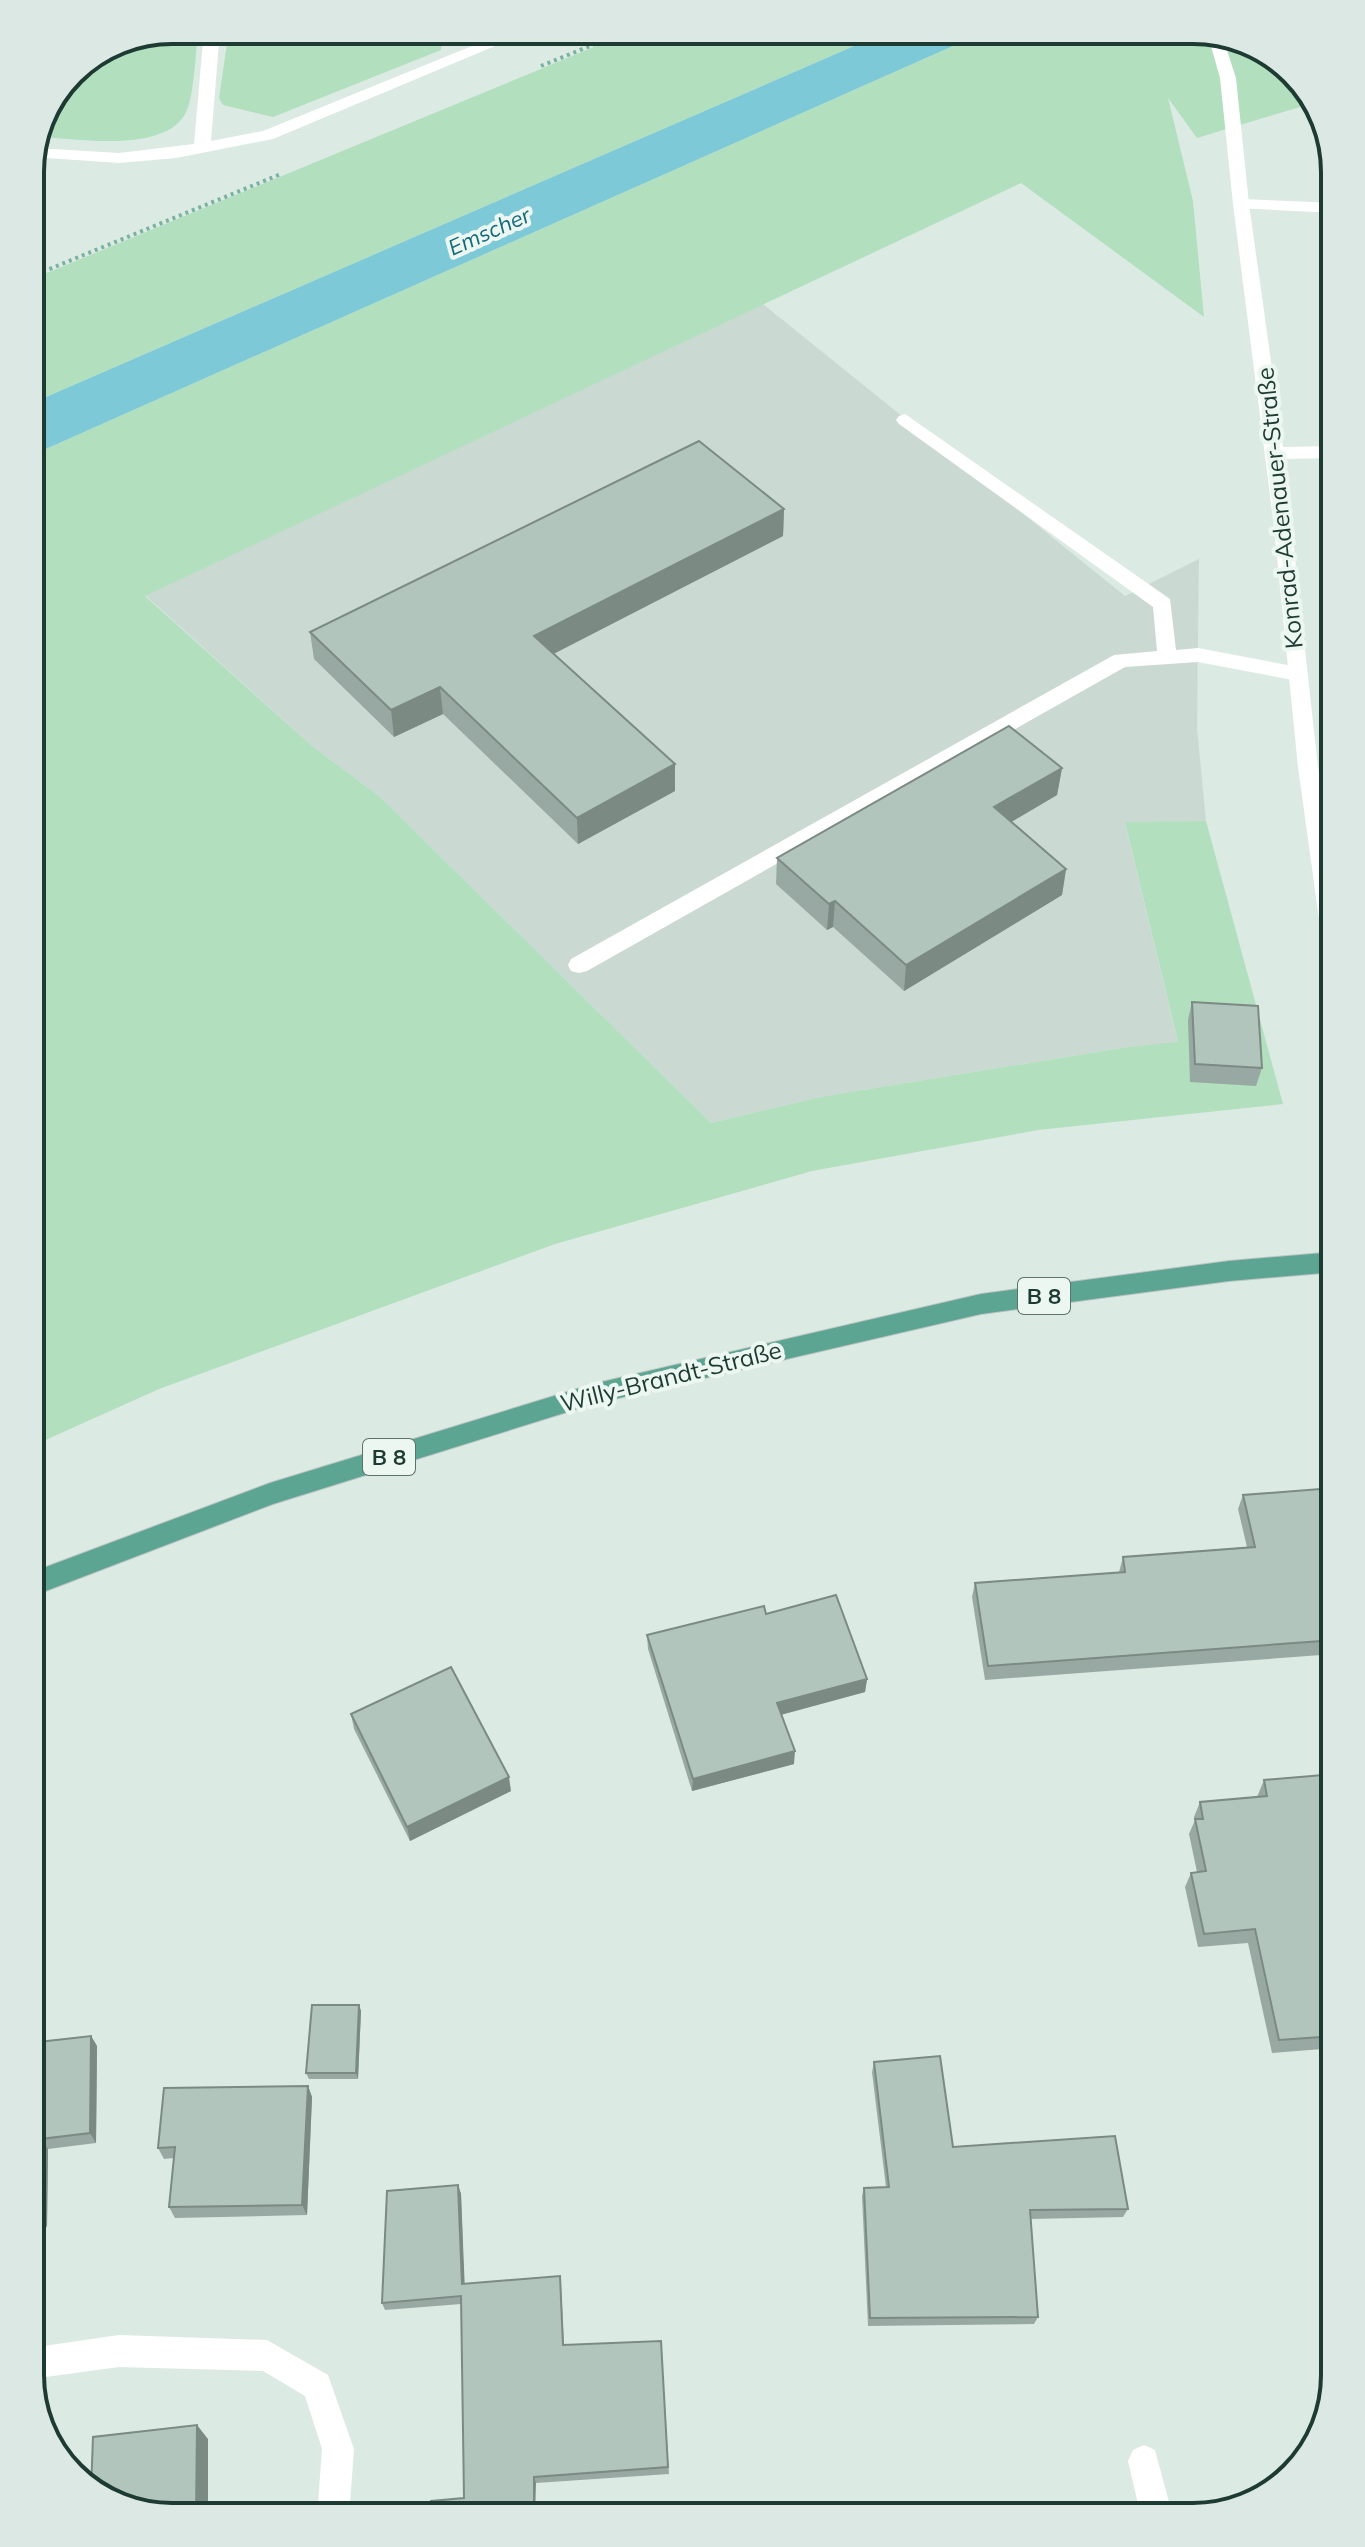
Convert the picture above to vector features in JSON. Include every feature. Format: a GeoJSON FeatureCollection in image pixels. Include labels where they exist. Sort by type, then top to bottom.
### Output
{"type":"FeatureCollection","features":[{"type":"Feature","properties":{"kind":"main road","name":"Willy-Brandt-Straße"},"geometry":{"type":"LineString","coordinates":[[44,1580],[270,1494],[593,1394],[981,1304],[1229,1271],[1321,1263]]}},
{"type":"Feature","properties":{"kind":"street"},"geometry":{"type":"LineString","coordinates":[[202,148],[210,44]]}},
{"type":"Feature","properties":{"kind":"street"},"geometry":{"type":"LineString","coordinates":[[46,154],[119,158],[202,148],[267,135],[491,44]]}},
{"type":"Feature","properties":{"kind":"street","name":"Konrad-Adenauer-Straße"},"geometry":{"type":"LineString","coordinates":[[1218,47],[1228,78],[1321,858]]}},
{"type":"Feature","properties":{"kind":"street"},"geometry":{"type":"LineString","coordinates":[[1241,204],[1321,207]]}},
{"type":"Feature","properties":{"kind":"street"},"geometry":{"type":"LineString","coordinates":[[905,420],[1163,604],[1167,657]]}},
{"type":"Feature","properties":{"kind":"street"},"geometry":{"type":"LineString","coordinates":[[1274,453],[1321,452]]}},
{"type":"Feature","properties":{"kind":"street"},"geometry":{"type":"LineString","coordinates":[[579,965],[1121,660],[1198,655],[1298,674]]}},
{"type":"Feature","properties":{"kind":"street"},"geometry":{"type":"LineString","coordinates":[[44,2362],[119,2351],[267,2356],[317,2386],[338,2449],[334,2503]]}},
{"type":"Feature","properties":{"kind":"street"},"geometry":{"type":"LineString","coordinates":[[1144,2461],[1154,2503]]}},
{"type":"Feature","properties":{"kind":"shaded area"},"geometry":{"type":"Polygon","coordinates":[[[763,304],[1125,596],[1199,559],[1197,728],[1206,821],[1125,823],[1178,1043],[1128,1047],[820,1097],[711,1123],[379,796],[312,746],[145,595],[763,304]]]}},
{"type":"Feature","properties":{"kind":"green space"},"geometry":{"type":"Polygon","coordinates":[[[197,44],[189,103],[177,124],[162,133],[143,138],[99,141],[49,137],[66,101],[81,81],[123,54],[147,46],[197,44]]]}},
{"type":"Feature","properties":{"kind":"green space"},"geometry":{"type":"Polygon","coordinates":[[[227,44],[442,44],[441,50],[273,117],[223,105],[219,98],[227,44]]]}},
{"type":"Feature","properties":{"kind":"green space"},"geometry":{"type":"Polygon","coordinates":[[[601,44],[859,44],[44,398],[44,274],[601,44]]]}},
{"type":"Feature","properties":{"kind":"green space"},"geometry":{"type":"Polygon","coordinates":[[[957,44],[1202,44],[1226,48],[1257,61],[1284,81],[1303,106],[1197,138],[1168,98],[1193,201],[1204,317],[1021,183],[145,596],[312,746],[379,796],[711,1123],[820,1097],[1128,1047],[1178,1042],[1125,822],[1206,821],[1283,1104],[1038,1130],[812,1171],[555,1244],[159,1389],[44,1441],[44,450],[957,44]]]}},
{"type":"Feature","properties":{"kind":"water","name":"Emscher"},"geometry":{"type":"Polygon","coordinates":[[[859,44],[957,44],[44,450],[44,398],[859,44]]]}},
{"type":"Feature","properties":{"kind":"building"},"geometry":{"type":"Polygon","coordinates":[[[699,441],[784,509],[534,636],[675,764],[577,818],[440,687],[391,710],[310,632],[699,441]]]}},
{"type":"Feature","properties":{"kind":"building"},"geometry":{"type":"Polygon","coordinates":[[[1009,726],[1062,768],[994,807],[1066,869],[906,965],[835,901],[829,904],[777,858],[1009,726]]]}},
{"type":"Feature","properties":{"kind":"building"},"geometry":{"type":"Polygon","coordinates":[[[1192,1002],[1258,1006],[1262,1068],[1195,1064],[1192,1002]]]}},
{"type":"Feature","properties":{"kind":"building"},"geometry":{"type":"Polygon","coordinates":[[[1320,1489],[1321,1641],[988,1666],[975,1583],[1125,1572],[1123,1557],[1255,1547],[1243,1495],[1320,1489]]]}},
{"type":"Feature","properties":{"kind":"building"},"geometry":{"type":"Polygon","coordinates":[[[836,1595],[867,1679],[777,1703],[795,1751],[693,1779],[647,1635],[764,1606],[766,1614],[836,1595]]]}},
{"type":"Feature","properties":{"kind":"building"},"geometry":{"type":"Polygon","coordinates":[[[451,1667],[509,1777],[407,1827],[351,1714],[451,1667]]]}},
{"type":"Feature","properties":{"kind":"building"},"geometry":{"type":"Polygon","coordinates":[[[1321,1775],[1321,2037],[1279,2040],[1255,1929],[1204,1934],[1191,1873],[1206,1871],[1195,1819],[1203,1819],[1200,1802],[1267,1796],[1264,1780],[1321,1775]]]}},
{"type":"Feature","properties":{"kind":"building"},"geometry":{"type":"Polygon","coordinates":[[[312,2005],[359,2005],[356,2073],[306,2073],[312,2005]]]}},
{"type":"Feature","properties":{"kind":"building"},"geometry":{"type":"Polygon","coordinates":[[[91,2036],[90,2133],[44,2139],[44,2041],[91,2036]]]}},
{"type":"Feature","properties":{"kind":"building"},"geometry":{"type":"Polygon","coordinates":[[[940,2056],[953,2147],[1115,2136],[1128,2209],[1030,2210],[1038,2317],[870,2318],[864,2188],[889,2187],[874,2062],[940,2056]]]}},
{"type":"Feature","properties":{"kind":"building"},"geometry":{"type":"Polygon","coordinates":[[[308,2086],[302,2205],[169,2207],[175,2147],[158,2148],[164,2088],[308,2086]]]}},
{"type":"Feature","properties":{"kind":"building"},"geometry":{"type":"Polygon","coordinates":[[[458,2185],[462,2284],[560,2276],[563,2345],[661,2341],[668,2467],[534,2477],[534,2503],[431,2503],[464,2498],[461,2296],[382,2303],[387,2191],[458,2185]]]}},
{"type":"Feature","properties":{"kind":"building"},"geometry":{"type":"Polygon","coordinates":[[[197,2425],[196,2503],[147,2501],[115,2490],[92,2474],[93,2437],[197,2425]]]}}]}
